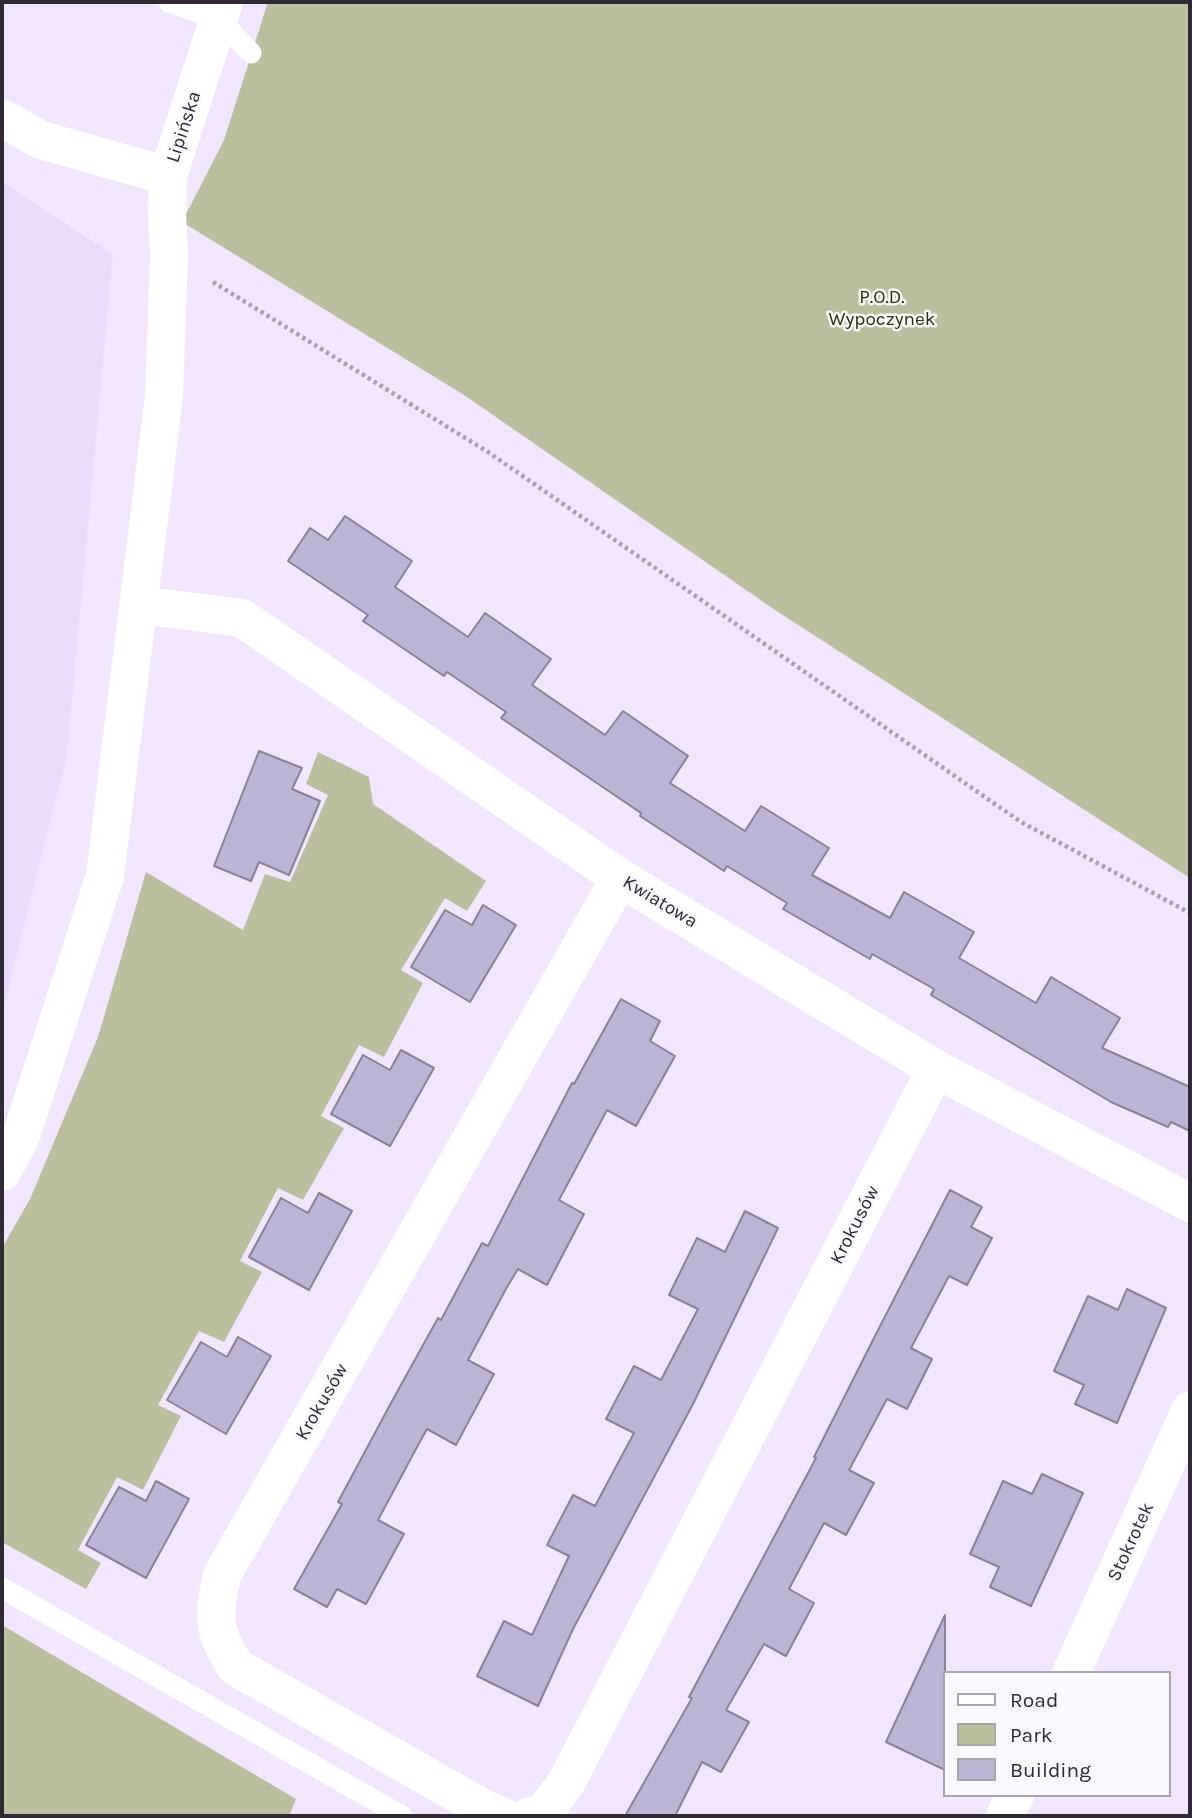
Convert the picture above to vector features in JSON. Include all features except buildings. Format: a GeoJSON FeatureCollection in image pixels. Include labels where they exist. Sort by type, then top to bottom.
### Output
{"type":"FeatureCollection","features":[{"type":"Feature","properties":{"kind":"street","name":"Lipińska"},"geometry":{"type":"LineString","coordinates":[[2,1172],[20,1139],[105,876],[164,396],[169,255],[168,176],[221,10]]}},
{"type":"Feature","properties":{"kind":"street"},"geometry":{"type":"LineString","coordinates":[[2,118],[41,140],[168,176]]}},
{"type":"Feature","properties":{"kind":"street","name":"Kwiatowa"},"geometry":{"type":"LineString","coordinates":[[139,605],[242,618],[621,878],[936,1069],[1190,1203]]}},
{"type":"Feature","properties":{"kind":"street","name":"Krokusów"},"geometry":{"type":"LineString","coordinates":[[502,1816],[484,1809],[236,1667],[221,1646],[215,1610],[222,1575],[621,878]]}},
{"type":"Feature","properties":{"kind":"street","name":"Krokusów"},"geometry":{"type":"LineString","coordinates":[[530,1816],[543,1814],[566,1783],[936,1069]]}},
{"type":"Feature","properties":{"kind":"street","name":"Stokrotek"},"geometry":{"type":"LineString","coordinates":[[1072,1671],[1190,1411]]}},
{"type":"Feature","properties":{"kind":"street"},"geometry":{"type":"LineString","coordinates":[[1005,1816],[1014,1797]]}},
{"type":"Feature","properties":{"kind":"lane"},"geometry":{"type":"LineString","coordinates":[[169,2],[221,10],[251,53]]}},
{"type":"Feature","properties":{"kind":"lane"},"geometry":{"type":"LineString","coordinates":[[2,1588],[402,1816]]}},
{"type":"Feature","properties":{"kind":"path"},"geometry":{"type":"LineString","coordinates":[[169,255],[488,452],[1021,822],[1190,913]]}},
{"type":"Feature","properties":{"kind":"shaded area"},"geometry":{"type":"Polygon","coordinates":[[[2,182],[113,254],[67,755],[2,1014],[2,182]]]}},
{"type":"Feature","properties":{"kind":"green space","name":"P.O.D. Wypoczynek"},"geometry":{"type":"Polygon","coordinates":[[[268,2],[1190,2],[1190,878],[775,610],[464,395],[182,222],[224,140],[268,2]]]}},
{"type":"Feature","properties":{"kind":"green space"},"geometry":{"type":"Polygon","coordinates":[[[318,752],[369,777],[373,804],[486,881],[467,911],[445,898],[401,970],[423,983],[384,1057],[359,1045],[321,1116],[344,1128],[303,1200],[278,1188],[240,1261],[262,1272],[224,1342],[199,1331],[158,1405],[181,1416],[143,1490],[117,1477],[78,1550],[101,1563],[86,1589],[2,1542],[2,1248],[30,1199],[98,1037],[146,872],[243,930],[265,874],[290,882],[328,795],[306,784],[318,752]]]}},
{"type":"Feature","properties":{"kind":"green space"},"geometry":{"type":"Polygon","coordinates":[[[2,1625],[296,1799],[289,1816],[2,1816],[2,1625]]]}}]}
